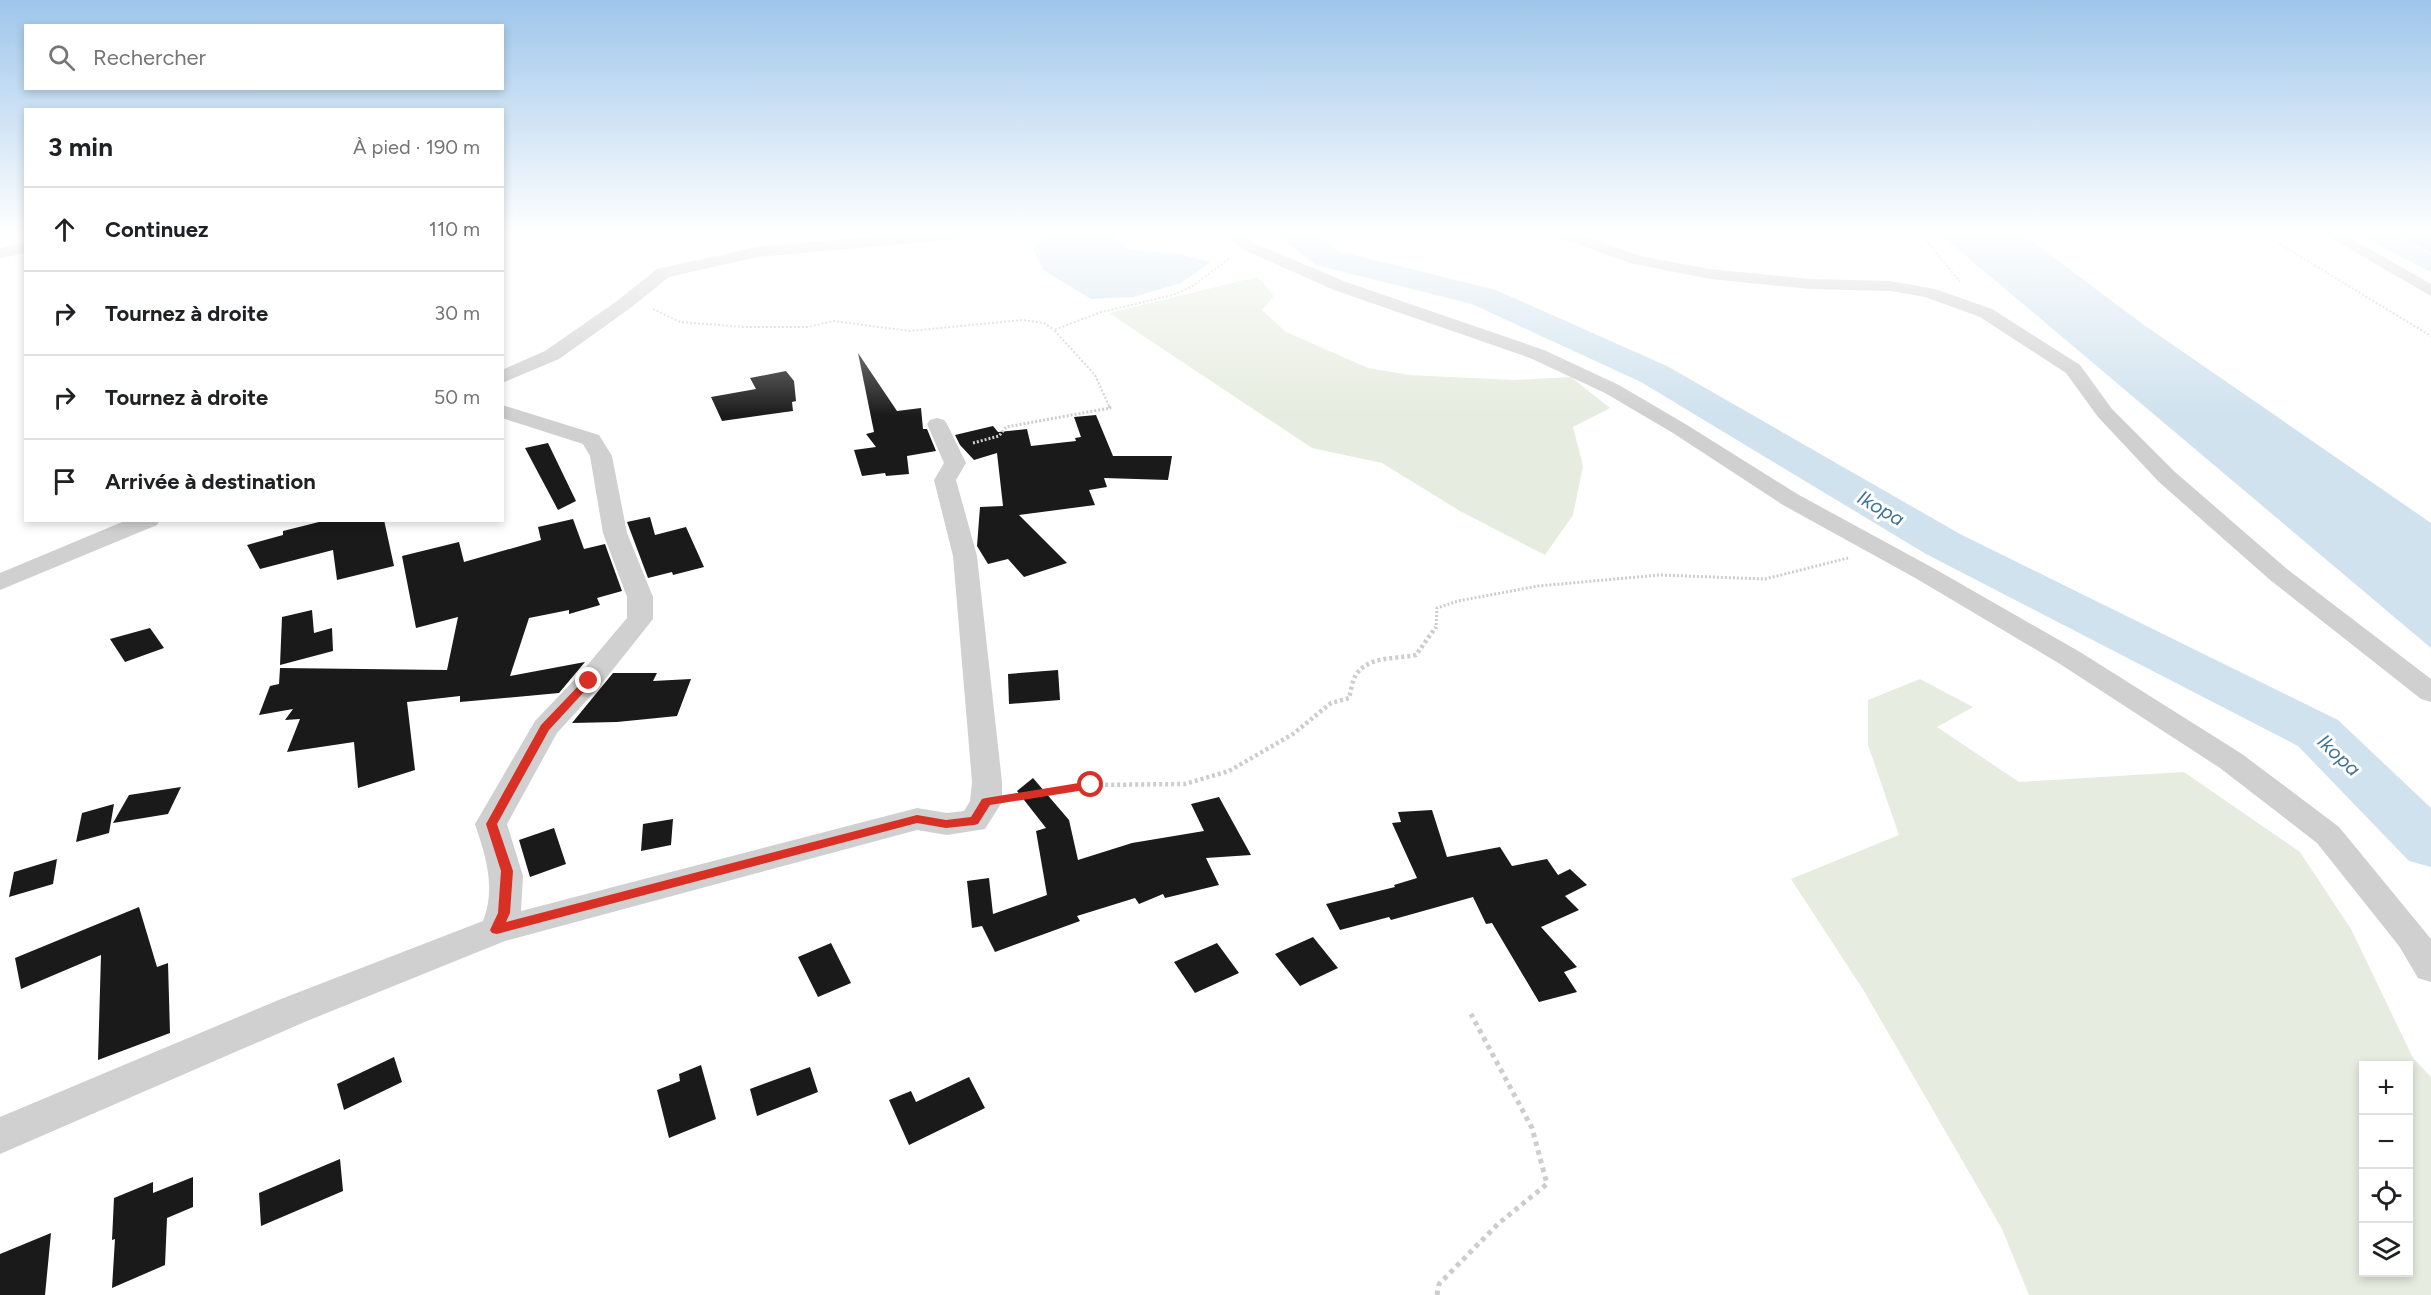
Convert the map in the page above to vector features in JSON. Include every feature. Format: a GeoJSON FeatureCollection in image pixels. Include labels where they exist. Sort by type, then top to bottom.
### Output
{"type":"FeatureCollection","features":[{"type":"Feature","properties":{"kind":"street"},"geometry":{"type":"LineString","coordinates":[[504,376],[552,355],[636,294]]}},
{"type":"Feature","properties":{"kind":"street"},"geometry":{"type":"LineString","coordinates":[[1364,294],[1537,354],[1612,389],[1680,429],[1791,500],[2070,658],[2231,761],[2311,822],[2336,844],[2411,937],[2431,968]]}},
{"type":"Feature","properties":{"kind":"street"},"geometry":{"type":"LineString","coordinates":[[1933,294],[1986,313],[2073,369],[2106,413],[2167,477],[2278,574],[2431,693]]}},
{"type":"Feature","properties":{"kind":"street"},"geometry":{"type":"LineString","coordinates":[[497,930],[504,913],[507,871],[491,824],[545,728],[589,681],[640,619],[640,597],[615,532],[601,456],[591,440],[504,412]]}},
{"type":"Feature","properties":{"kind":"street"},"geometry":{"type":"LineString","coordinates":[[0,1136],[294,1010],[497,930],[917,819],[946,824],[974,821],[986,802],[987,782],[965,556],[945,480],[955,463],[942,436]]}},
{"type":"Feature","properties":{"kind":"street"},"geometry":{"type":"LineString","coordinates":[[0,582],[144,522]]}},
{"type":"Feature","properties":{"kind":"path"},"geometry":{"type":"LineString","coordinates":[[644,294],[651,308],[680,321],[745,327],[808,327],[833,321],[910,331],[1022,320],[1044,323],[1054,330],[1088,366],[1107,395],[1110,408],[1006,428],[999,436],[942,436]]}},
{"type":"Feature","properties":{"kind":"path"},"geometry":{"type":"LineString","coordinates":[[1054,330],[1098,313],[1174,294]]}},
{"type":"Feature","properties":{"kind":"path"},"geometry":{"type":"LineString","coordinates":[[1971,294],[1986,313]]}},
{"type":"Feature","properties":{"kind":"path"},"geometry":{"type":"LineString","coordinates":[[2363,294],[2431,336]]}},
{"type":"Feature","properties":{"kind":"path"},"geometry":{"type":"LineString","coordinates":[[986,802],[1091,785],[1185,784],[1229,771],[1293,734],[1331,703],[1349,698],[1356,674],[1376,660],[1395,660],[1416,655],[1436,629],[1437,608],[1458,602],[1538,586],[1660,575],[1765,579],[1879,548]]}},
{"type":"Feature","properties":{"kind":"path"},"geometry":{"type":"LineString","coordinates":[[1437,1295],[1439,1284],[1498,1224],[1547,1184],[1532,1128],[1471,1014]]}},
{"type":"Feature","properties":{"kind":"shaded area"},"geometry":{"type":"Polygon","coordinates":[[[1185,294],[1273,294],[1274,296],[1262,310],[1286,332],[1368,368],[1409,375],[1514,380],[1571,377],[1610,408],[1573,427],[1583,466],[1573,515],[1545,555],[1460,511],[1382,463],[1312,448],[1109,313],[1185,294]]]}},
{"type":"Feature","properties":{"kind":"shaded area"},"geometry":{"type":"Polygon","coordinates":[[[1920,679],[1973,707],[1937,727],[2019,782],[2184,772],[2300,852],[2351,929],[2413,1058],[2431,1077],[2431,1295],[2029,1295],[2002,1229],[1864,991],[1791,879],[1899,835],[1868,745],[1868,700],[1920,679]]]}},
{"type":"Feature","properties":{"kind":"water"},"geometry":{"type":"Polygon","coordinates":[[[1083,294],[1142,294],[1133,297],[1091,299],[1083,294]]]}},
{"type":"Feature","properties":{"kind":"water"},"geometry":{"type":"Polygon","coordinates":[[[2012,294],[2103,294],[2431,523],[2431,648],[2012,294]]]}},
{"type":"Feature","properties":{"kind":"building"},"geometry":{"type":"Polygon","coordinates":[[[858,353],[897,411],[921,408],[923,429],[927,429],[936,451],[907,456],[909,474],[886,476],[885,473],[862,476],[854,450],[876,447],[866,434],[874,432],[858,353]]]}},
{"type":"Feature","properties":{"kind":"building"},"geometry":{"type":"Polygon","coordinates":[[[786,371],[794,381],[796,401],[792,402],[793,411],[722,421],[711,397],[756,389],[750,378],[786,371]]]}},
{"type":"Feature","properties":{"kind":"building"},"geometry":{"type":"Polygon","coordinates":[[[1096,415],[1113,456],[1172,456],[1168,480],[1104,478],[1107,487],[1089,490],[1095,505],[1019,515],[1067,563],[1024,577],[1008,559],[988,564],[977,546],[980,507],[1003,506],[997,453],[974,460],[960,445],[955,435],[993,426],[998,432],[1027,429],[1031,446],[1076,441],[1075,438],[1081,437],[1074,417],[1096,415]]]}},
{"type":"Feature","properties":{"kind":"building"},"geometry":{"type":"Polygon","coordinates":[[[548,443],[576,501],[558,510],[525,448],[548,443]]]}},
{"type":"Feature","properties":{"kind":"building"},"geometry":{"type":"Polygon","coordinates":[[[650,517],[655,535],[686,527],[704,567],[673,575],[672,572],[648,578],[627,522],[650,517]]]}},
{"type":"Feature","properties":{"kind":"building"},"geometry":{"type":"Polygon","coordinates":[[[573,519],[584,549],[605,544],[622,591],[597,598],[600,605],[569,614],[569,610],[529,618],[510,676],[585,662],[559,693],[460,702],[460,696],[407,702],[415,770],[358,788],[354,742],[287,752],[300,719],[285,720],[293,709],[259,715],[270,686],[279,684],[280,668],[447,670],[458,617],[416,628],[402,556],[459,542],[464,562],[541,540],[538,527],[573,519]]]}},
{"type":"Feature","properties":{"kind":"building"},"geometry":{"type":"Polygon","coordinates":[[[319,522],[384,522],[394,566],[337,580],[333,550],[260,569],[247,545],[283,535],[283,531],[319,522]]]}},
{"type":"Feature","properties":{"kind":"building"},"geometry":{"type":"Polygon","coordinates":[[[312,610],[314,633],[332,628],[333,651],[280,665],[282,617],[312,610]]]}},
{"type":"Feature","properties":{"kind":"building"},"geometry":{"type":"Polygon","coordinates":[[[150,628],[164,648],[125,662],[110,639],[150,628]]]}},
{"type":"Feature","properties":{"kind":"building"},"geometry":{"type":"Polygon","coordinates":[[[1058,670],[1060,700],[1009,704],[1008,674],[1058,670]]]}},
{"type":"Feature","properties":{"kind":"building"},"geometry":{"type":"Polygon","coordinates":[[[613,673],[657,673],[653,681],[691,679],[677,716],[617,722],[572,723],[613,673]]]}},
{"type":"Feature","properties":{"kind":"building"},"geometry":{"type":"Polygon","coordinates":[[[1033,778],[1069,820],[1078,860],[1132,843],[1204,831],[1191,804],[1219,797],[1251,855],[1206,858],[1219,885],[1165,898],[1163,894],[1139,904],[1135,898],[1077,916],[1080,921],[995,952],[982,926],[972,928],[967,881],[989,878],[993,914],[1047,895],[1036,831],[1046,828],[1017,791],[1033,778]]]}},
{"type":"Feature","properties":{"kind":"building"},"geometry":{"type":"Polygon","coordinates":[[[181,787],[168,814],[113,823],[129,795],[181,787]]]}},
{"type":"Feature","properties":{"kind":"building"},"geometry":{"type":"Polygon","coordinates":[[[114,804],[109,833],[76,842],[82,813],[114,804]]]}},
{"type":"Feature","properties":{"kind":"building"},"geometry":{"type":"Polygon","coordinates":[[[1432,810],[1447,857],[1500,847],[1512,866],[1547,859],[1558,875],[1570,869],[1587,885],[1565,896],[1579,910],[1541,927],[1577,967],[1564,972],[1577,992],[1539,1002],[1492,923],[1486,924],[1473,897],[1391,920],[1389,917],[1340,930],[1326,904],[1395,887],[1394,885],[1417,878],[1392,823],[1401,822],[1398,812],[1432,810]]]}},
{"type":"Feature","properties":{"kind":"building"},"geometry":{"type":"Polygon","coordinates":[[[673,819],[671,845],[641,851],[643,824],[673,819]]]}},
{"type":"Feature","properties":{"kind":"building"},"geometry":{"type":"Polygon","coordinates":[[[554,828],[566,864],[530,877],[519,840],[554,828]]]}},
{"type":"Feature","properties":{"kind":"building"},"geometry":{"type":"Polygon","coordinates":[[[57,859],[53,884],[9,897],[14,872],[57,859]]]}},
{"type":"Feature","properties":{"kind":"building"},"geometry":{"type":"Polygon","coordinates":[[[139,907],[157,967],[168,963],[170,1033],[98,1060],[101,955],[21,989],[15,958],[139,907]]]}},
{"type":"Feature","properties":{"kind":"building"},"geometry":{"type":"Polygon","coordinates":[[[1313,937],[1338,968],[1300,986],[1275,954],[1313,937]]]}},
{"type":"Feature","properties":{"kind":"building"},"geometry":{"type":"Polygon","coordinates":[[[831,943],[851,983],[818,997],[798,957],[831,943]]]}},
{"type":"Feature","properties":{"kind":"building"},"geometry":{"type":"Polygon","coordinates":[[[1217,943],[1239,973],[1195,993],[1174,962],[1217,943]]]}},
{"type":"Feature","properties":{"kind":"building"},"geometry":{"type":"Polygon","coordinates":[[[394,1057],[402,1082],[344,1110],[337,1084],[394,1057]]]}},
{"type":"Feature","properties":{"kind":"building"},"geometry":{"type":"Polygon","coordinates":[[[701,1065],[716,1119],[669,1138],[657,1090],[680,1081],[679,1074],[701,1065]]]}},
{"type":"Feature","properties":{"kind":"building"},"geometry":{"type":"Polygon","coordinates":[[[810,1067],[818,1092],[757,1116],[750,1089],[810,1067]]]}},
{"type":"Feature","properties":{"kind":"building"},"geometry":{"type":"Polygon","coordinates":[[[969,1077],[985,1108],[909,1145],[889,1100],[911,1091],[916,1102],[969,1077]]]}},
{"type":"Feature","properties":{"kind":"building"},"geometry":{"type":"Polygon","coordinates":[[[340,1159],[343,1191],[261,1226],[259,1193],[340,1159]]]}},
{"type":"Feature","properties":{"kind":"building"},"geometry":{"type":"Polygon","coordinates":[[[193,1177],[193,1207],[167,1218],[165,1265],[112,1288],[115,1239],[112,1240],[114,1198],[153,1182],[153,1193],[193,1177]]]}},
{"type":"Feature","properties":{"kind":"building"},"geometry":{"type":"Polygon","coordinates":[[[51,1233],[45,1295],[0,1295],[0,1254],[51,1233]]]}},
{"type":"Feature","properties":{"kind":"waterway","name":"Ikopa"},"geometry":{"type":"LineString","coordinates":[[1474,294],[1484,297],[1654,374],[1943,544],[2318,733],[2431,845]]}},
{"type":"Feature","properties":{"kind":"route"},"geometry":{"type":"LineString","coordinates":[[589,681],[545,728],[491,824],[507,871],[504,913],[497,930],[917,819],[946,824],[974,821],[986,802],[1035,792],[1091,785]]}}]}
